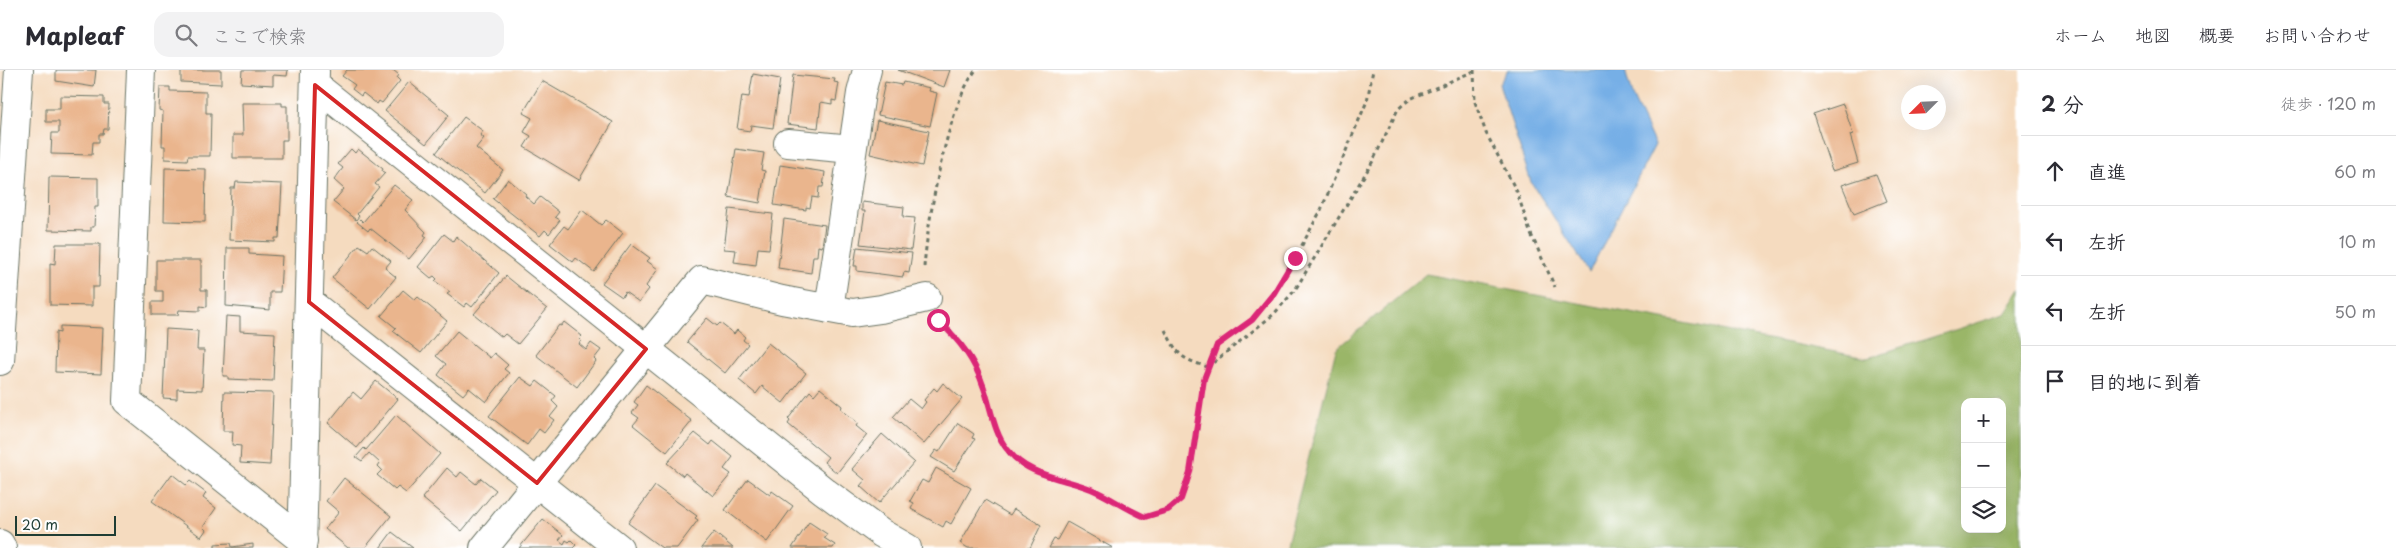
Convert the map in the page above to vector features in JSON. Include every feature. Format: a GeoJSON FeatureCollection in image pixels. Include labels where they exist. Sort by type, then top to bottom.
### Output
{"type":"FeatureCollection","features":[{"type":"Feature","properties":{"kind":"street"},"geometry":{"type":"LineString","coordinates":[[0,360],[8,107],[19,70]]}},
{"type":"Feature","properties":{"kind":"street"},"geometry":{"type":"LineString","coordinates":[[141,70],[127,401],[302,544]]}},
{"type":"Feature","properties":{"kind":"street"},"geometry":{"type":"LineString","coordinates":[[829,309],[852,149],[861,93],[867,70]]}},
{"type":"Feature","properties":{"kind":"street"},"geometry":{"type":"LineString","coordinates":[[302,544],[315,78]]}},
{"type":"Feature","properties":{"kind":"street"},"geometry":{"type":"LineString","coordinates":[[315,78],[646,349],[824,491],[881,533],[907,548]]}},
{"type":"Feature","properties":{"kind":"street"},"geometry":{"type":"LineString","coordinates":[[788,143],[852,149]]}},
{"type":"Feature","properties":{"kind":"street"},"geometry":{"type":"LineString","coordinates":[[484,548],[702,280],[782,300],[852,314],[882,310],[927,298]]}},
{"type":"Feature","properties":{"kind":"street"},"geometry":{"type":"LineString","coordinates":[[309,302],[619,548]]}},
{"type":"Feature","properties":{"kind":"street"},"geometry":{"type":"LineString","coordinates":[[0,544],[2,548]]}},
{"type":"Feature","properties":{"kind":"path"},"geometry":{"type":"LineString","coordinates":[[976,70],[957,106],[936,185],[923,273],[927,298],[938,320],[966,348],[977,369],[1006,448],[1022,465],[1039,473],[1088,488],[1145,517],[1168,510],[1181,499],[1190,472],[1204,379],[1217,345],[1252,320],[1274,293],[1295,258],[1321,210],[1367,101],[1373,70]]}},
{"type":"Feature","properties":{"kind":"path"},"geometry":{"type":"LineString","coordinates":[[1208,367],[1274,314],[1295,290],[1373,161],[1398,110],[1410,99],[1474,71],[1475,102],[1486,133],[1517,192],[1530,232],[1555,287]]}},
{"type":"Feature","properties":{"kind":"path"},"geometry":{"type":"LineString","coordinates":[[1165,330],[1177,353],[1187,360],[1208,367]]}},
{"type":"Feature","properties":{"kind":"highlighted area"},"geometry":{"type":"Polygon","coordinates":[[[315,85],[646,349],[537,483],[309,302],[315,85]]]}},
{"type":"Feature","properties":{"kind":"green space"},"geometry":{"type":"Polygon","coordinates":[[[1426,274],[1867,358],[2005,314],[2021,289],[2021,548],[1286,548],[1336,349],[1426,274]]]}},
{"type":"Feature","properties":{"kind":"water"},"geometry":{"type":"Polygon","coordinates":[[[1508,70],[1625,70],[1632,96],[1655,145],[1589,272],[1531,182],[1499,84],[1508,70]]]}},
{"type":"Feature","properties":{"kind":"building"},"geometry":{"type":"Polygon","coordinates":[[[56,70],[96,70],[94,87],[56,81],[56,70]]]}},
{"type":"Feature","properties":{"kind":"building"},"geometry":{"type":"Polygon","coordinates":[[[181,70],[221,70],[221,84],[181,82],[181,70]]]}},
{"type":"Feature","properties":{"kind":"building"},"geometry":{"type":"Polygon","coordinates":[[[242,70],[288,70],[287,76],[273,75],[273,85],[241,83],[242,70]]]}},
{"type":"Feature","properties":{"kind":"building"},"geometry":{"type":"Polygon","coordinates":[[[347,70],[393,70],[399,75],[397,78],[400,81],[382,103],[379,101],[377,104],[363,93],[361,96],[352,89],[355,85],[342,76],[347,70]]]}},
{"type":"Feature","properties":{"kind":"building"},"geometry":{"type":"Polygon","coordinates":[[[898,70],[950,70],[944,87],[898,70]]]}},
{"type":"Feature","properties":{"kind":"building"},"geometry":{"type":"Polygon","coordinates":[[[753,74],[780,79],[773,128],[751,125],[750,131],[737,129],[742,96],[749,97],[753,74]]]}},
{"type":"Feature","properties":{"kind":"building"},"geometry":{"type":"Polygon","coordinates":[[[793,75],[835,79],[834,82],[839,83],[836,101],[832,100],[832,104],[821,102],[818,128],[787,124],[793,75]]]}},
{"type":"Feature","properties":{"kind":"building"},"geometry":{"type":"Polygon","coordinates":[[[542,81],[613,122],[579,180],[524,147],[531,136],[524,132],[532,118],[523,113],[542,81]]]}},
{"type":"Feature","properties":{"kind":"building"},"geometry":{"type":"Polygon","coordinates":[[[409,82],[449,115],[426,144],[385,111],[409,82]]]}},
{"type":"Feature","properties":{"kind":"building"},"geometry":{"type":"Polygon","coordinates":[[[885,82],[902,85],[903,82],[930,88],[929,91],[937,93],[930,126],[878,115],[885,82]]]}},
{"type":"Feature","properties":{"kind":"building"},"geometry":{"type":"Polygon","coordinates":[[[160,87],[170,87],[170,91],[206,92],[206,113],[211,113],[210,156],[188,156],[187,160],[165,159],[165,146],[162,146],[163,111],[159,110],[160,87]]]}},
{"type":"Feature","properties":{"kind":"building"},"geometry":{"type":"Polygon","coordinates":[[[60,96],[104,97],[104,104],[109,104],[108,129],[104,129],[103,134],[99,134],[99,142],[93,142],[92,155],[51,154],[52,133],[59,133],[59,122],[46,122],[46,109],[60,109],[60,96]]]}},
{"type":"Feature","properties":{"kind":"building"},"geometry":{"type":"Polygon","coordinates":[[[242,103],[282,103],[282,106],[287,106],[287,140],[282,140],[282,158],[233,158],[233,135],[243,135],[242,103]]]}},
{"type":"Feature","properties":{"kind":"building"},"geometry":{"type":"Polygon","coordinates":[[[1843,104],[1853,134],[1850,135],[1858,163],[1832,171],[1813,114],[1843,104]]]}},
{"type":"Feature","properties":{"kind":"building"},"geometry":{"type":"Polygon","coordinates":[[[464,117],[483,131],[480,135],[484,138],[476,148],[503,170],[485,193],[436,153],[464,117]]]}},
{"type":"Feature","properties":{"kind":"building"},"geometry":{"type":"Polygon","coordinates":[[[877,120],[929,131],[922,166],[870,154],[877,120]]]}},
{"type":"Feature","properties":{"kind":"building"},"geometry":{"type":"Polygon","coordinates":[[[351,149],[355,153],[358,149],[383,169],[382,171],[385,173],[375,184],[379,187],[357,214],[359,216],[356,220],[333,202],[344,189],[334,180],[343,168],[338,164],[351,149]]]}},
{"type":"Feature","properties":{"kind":"building"},"geometry":{"type":"Polygon","coordinates":[[[736,149],[764,153],[761,170],[765,171],[760,203],[728,197],[736,149]]]}},
{"type":"Feature","properties":{"kind":"building"},"geometry":{"type":"Polygon","coordinates":[[[780,165],[825,172],[823,187],[819,187],[818,198],[812,197],[810,208],[806,207],[806,210],[774,205],[780,165]]]}},
{"type":"Feature","properties":{"kind":"building"},"geometry":{"type":"Polygon","coordinates":[[[165,168],[206,169],[205,222],[164,221],[165,168]]]}},
{"type":"Feature","properties":{"kind":"building"},"geometry":{"type":"Polygon","coordinates":[[[1876,174],[1887,201],[1854,214],[1842,185],[1876,174]]]}},
{"type":"Feature","properties":{"kind":"building"},"geometry":{"type":"Polygon","coordinates":[[[49,177],[98,178],[98,207],[95,207],[94,227],[91,227],[91,231],[48,230],[49,177]]]}},
{"type":"Feature","properties":{"kind":"building"},"geometry":{"type":"Polygon","coordinates":[[[508,179],[526,194],[525,196],[534,204],[540,197],[559,212],[555,217],[560,220],[549,234],[545,230],[540,236],[493,199],[508,179]]]}},
{"type":"Feature","properties":{"kind":"building"},"geometry":{"type":"Polygon","coordinates":[[[236,182],[282,184],[279,238],[275,238],[275,242],[229,240],[231,188],[235,188],[236,182]]]}},
{"type":"Feature","properties":{"kind":"building"},"geometry":{"type":"Polygon","coordinates":[[[394,185],[413,200],[405,210],[426,232],[424,235],[427,237],[409,259],[370,228],[368,231],[357,222],[360,219],[363,222],[394,185]]]}},
{"type":"Feature","properties":{"kind":"building"},"geometry":{"type":"Polygon","coordinates":[[[862,202],[904,207],[903,217],[915,218],[911,250],[860,244],[865,211],[862,211],[862,202]]]}},
{"type":"Feature","properties":{"kind":"building"},"geometry":{"type":"Polygon","coordinates":[[[729,209],[773,214],[769,249],[758,248],[756,265],[734,262],[736,250],[724,249],[729,209]]]}},
{"type":"Feature","properties":{"kind":"building"},"geometry":{"type":"Polygon","coordinates":[[[582,210],[601,225],[606,220],[623,233],[594,272],[576,258],[573,262],[550,244],[564,226],[568,229],[582,210]]]}},
{"type":"Feature","properties":{"kind":"building"},"geometry":{"type":"Polygon","coordinates":[[[784,219],[825,225],[822,247],[818,246],[817,256],[813,256],[811,273],[778,268],[784,219]]]}},
{"type":"Feature","properties":{"kind":"building"},"geometry":{"type":"Polygon","coordinates":[[[444,234],[453,241],[456,236],[499,273],[472,307],[467,303],[464,307],[447,294],[450,292],[435,281],[437,279],[434,276],[431,278],[418,267],[444,234]]]}},
{"type":"Feature","properties":{"kind":"building"},"geometry":{"type":"Polygon","coordinates":[[[56,244],[100,244],[99,287],[92,287],[92,306],[50,305],[50,263],[55,264],[56,244]]]}},
{"type":"Feature","properties":{"kind":"building"},"geometry":{"type":"Polygon","coordinates":[[[631,244],[650,258],[647,261],[658,269],[646,286],[649,289],[639,302],[625,292],[622,297],[602,283],[631,244]]]}},
{"type":"Feature","properties":{"kind":"building"},"geometry":{"type":"Polygon","coordinates":[[[359,245],[368,251],[372,246],[391,261],[385,268],[396,277],[370,309],[332,278],[359,245]]]}},
{"type":"Feature","properties":{"kind":"building"},"geometry":{"type":"Polygon","coordinates":[[[857,247],[912,253],[909,273],[904,272],[903,277],[857,271],[857,266],[854,266],[857,247]]]}},
{"type":"Feature","properties":{"kind":"building"},"geometry":{"type":"Polygon","coordinates":[[[227,248],[249,248],[249,254],[282,256],[280,292],[270,292],[270,310],[226,306],[227,248]]]}},
{"type":"Feature","properties":{"kind":"building"},"geometry":{"type":"Polygon","coordinates":[[[156,260],[201,260],[201,290],[207,290],[207,307],[200,306],[200,311],[179,310],[178,315],[152,315],[152,302],[163,302],[163,291],[156,291],[156,260]]]}},
{"type":"Feature","properties":{"kind":"building"},"geometry":{"type":"Polygon","coordinates":[[[506,276],[547,309],[518,344],[505,334],[502,337],[474,314],[506,276]]]}},
{"type":"Feature","properties":{"kind":"building"},"geometry":{"type":"Polygon","coordinates":[[[403,290],[415,300],[418,297],[447,321],[421,353],[393,331],[396,328],[381,316],[403,290]]]}},
{"type":"Feature","properties":{"kind":"building"},"geometry":{"type":"Polygon","coordinates":[[[226,316],[240,317],[240,331],[275,333],[273,381],[228,379],[228,376],[223,376],[226,316]]]}},
{"type":"Feature","properties":{"kind":"building"},"geometry":{"type":"Polygon","coordinates":[[[707,318],[717,326],[720,323],[734,334],[737,330],[745,337],[743,340],[748,344],[725,373],[687,342],[707,318]]]}},
{"type":"Feature","properties":{"kind":"building"},"geometry":{"type":"Polygon","coordinates":[[[564,322],[582,336],[579,339],[581,341],[579,344],[586,350],[591,343],[601,350],[594,359],[596,361],[577,387],[536,355],[559,325],[561,326],[564,322]]]}},
{"type":"Feature","properties":{"kind":"building"},"geometry":{"type":"Polygon","coordinates":[[[60,326],[103,328],[101,374],[55,372],[56,332],[60,333],[60,326]]]}},
{"type":"Feature","properties":{"kind":"building"},"geometry":{"type":"Polygon","coordinates":[[[166,329],[198,331],[197,350],[204,350],[202,390],[177,389],[177,399],[163,398],[166,329]]]}},
{"type":"Feature","properties":{"kind":"building"},"geometry":{"type":"Polygon","coordinates":[[[457,331],[490,358],[494,353],[508,365],[504,369],[509,373],[486,402],[469,388],[463,395],[438,375],[446,364],[436,356],[457,331]]]}},
{"type":"Feature","properties":{"kind":"building"},"geometry":{"type":"Polygon","coordinates":[[[768,343],[806,373],[783,403],[762,386],[756,394],[739,380],[768,343]]]}},
{"type":"Feature","properties":{"kind":"building"},"geometry":{"type":"Polygon","coordinates":[[[520,377],[533,386],[537,381],[556,396],[552,401],[558,407],[550,417],[554,420],[544,433],[539,429],[527,445],[489,416],[520,377]]]}},
{"type":"Feature","properties":{"kind":"building"},"geometry":{"type":"Polygon","coordinates":[[[376,381],[398,399],[357,448],[328,423],[353,392],[361,399],[376,381]]]}},
{"type":"Feature","properties":{"kind":"building"},"geometry":{"type":"Polygon","coordinates":[[[943,383],[962,399],[924,444],[893,417],[909,399],[921,409],[926,402],[924,400],[934,388],[937,391],[943,383]]]}},
{"type":"Feature","properties":{"kind":"building"},"geometry":{"type":"Polygon","coordinates":[[[646,385],[692,421],[667,452],[633,425],[639,418],[632,413],[638,405],[634,402],[646,385]]]}},
{"type":"Feature","properties":{"kind":"building"},"geometry":{"type":"Polygon","coordinates":[[[820,388],[842,406],[841,409],[858,423],[856,426],[867,435],[837,473],[824,462],[828,457],[788,424],[790,421],[788,419],[810,391],[814,395],[820,388]]]}},
{"type":"Feature","properties":{"kind":"building"},"geometry":{"type":"Polygon","coordinates":[[[224,392],[273,393],[270,465],[240,463],[241,446],[232,445],[233,431],[223,431],[224,392]]]}},
{"type":"Feature","properties":{"kind":"building"},"geometry":{"type":"Polygon","coordinates":[[[396,415],[440,454],[406,493],[398,487],[395,490],[377,475],[382,470],[378,466],[380,463],[369,453],[362,461],[356,457],[364,448],[366,450],[396,415]]]}},
{"type":"Feature","properties":{"kind":"building"},"geometry":{"type":"Polygon","coordinates":[[[958,423],[974,434],[972,438],[975,439],[954,471],[931,457],[936,450],[939,452],[958,423]]]}},
{"type":"Feature","properties":{"kind":"building"},"geometry":{"type":"Polygon","coordinates":[[[695,433],[710,445],[713,441],[733,457],[724,469],[731,474],[713,496],[685,473],[683,476],[667,463],[695,433]]]}},
{"type":"Feature","properties":{"kind":"building"},"geometry":{"type":"Polygon","coordinates":[[[882,434],[914,462],[879,503],[860,486],[865,480],[852,469],[882,434]]]}},
{"type":"Feature","properties":{"kind":"building"},"geometry":{"type":"Polygon","coordinates":[[[447,468],[457,477],[461,472],[476,484],[481,478],[496,490],[462,531],[422,498],[447,468]]]}},
{"type":"Feature","properties":{"kind":"building"},"geometry":{"type":"Polygon","coordinates":[[[936,468],[971,488],[951,524],[946,521],[943,527],[911,509],[914,503],[910,501],[922,480],[928,483],[936,468]]]}},
{"type":"Feature","properties":{"kind":"building"},"geometry":{"type":"Polygon","coordinates":[[[172,474],[186,485],[190,481],[206,493],[203,498],[216,508],[203,527],[206,530],[201,537],[152,501],[172,474]]]}},
{"type":"Feature","properties":{"kind":"building"},"geometry":{"type":"Polygon","coordinates":[[[344,478],[391,516],[365,548],[348,548],[325,529],[339,512],[326,501],[344,478]]]}},
{"type":"Feature","properties":{"kind":"building"},"geometry":{"type":"Polygon","coordinates":[[[748,479],[770,495],[772,491],[793,506],[767,542],[725,510],[748,479]]]}},
{"type":"Feature","properties":{"kind":"building"},"geometry":{"type":"Polygon","coordinates":[[[655,486],[697,516],[695,518],[698,520],[677,548],[662,548],[628,523],[655,486]]]}},
{"type":"Feature","properties":{"kind":"building"},"geometry":{"type":"Polygon","coordinates":[[[985,500],[1010,515],[1014,509],[1041,525],[1030,548],[968,548],[960,543],[985,500]]]}},
{"type":"Feature","properties":{"kind":"building"},"geometry":{"type":"Polygon","coordinates":[[[543,519],[563,535],[559,540],[564,544],[566,540],[569,542],[571,540],[576,545],[573,548],[519,548],[543,519]]]}},
{"type":"Feature","properties":{"kind":"building"},"geometry":{"type":"Polygon","coordinates":[[[809,522],[827,534],[824,538],[835,545],[833,548],[792,548],[809,522]]]}},
{"type":"Feature","properties":{"kind":"building"},"geometry":{"type":"Polygon","coordinates":[[[1067,522],[1113,548],[1049,548],[1054,539],[1057,540],[1067,522]]]}},
{"type":"Feature","properties":{"kind":"building"},"geometry":{"type":"Polygon","coordinates":[[[392,532],[413,548],[380,548],[392,532]]]}},
{"type":"Feature","properties":{"kind":"building"},"geometry":{"type":"Polygon","coordinates":[[[714,532],[733,548],[701,548],[714,532]]]}},
{"type":"Feature","properties":{"kind":"building"},"geometry":{"type":"Polygon","coordinates":[[[231,543],[232,547],[253,544],[253,548],[215,548],[215,544],[231,543]]]}},
{"type":"Feature","properties":{"kind":"route"},"geometry":{"type":"LineString","coordinates":[[938,320],[966,348],[984,387],[999,435],[1006,448],[1022,465],[1039,473],[1088,488],[1145,517],[1168,510],[1181,499],[1190,472],[1204,379],[1217,345],[1252,320],[1274,293],[1295,258]]}}]}
